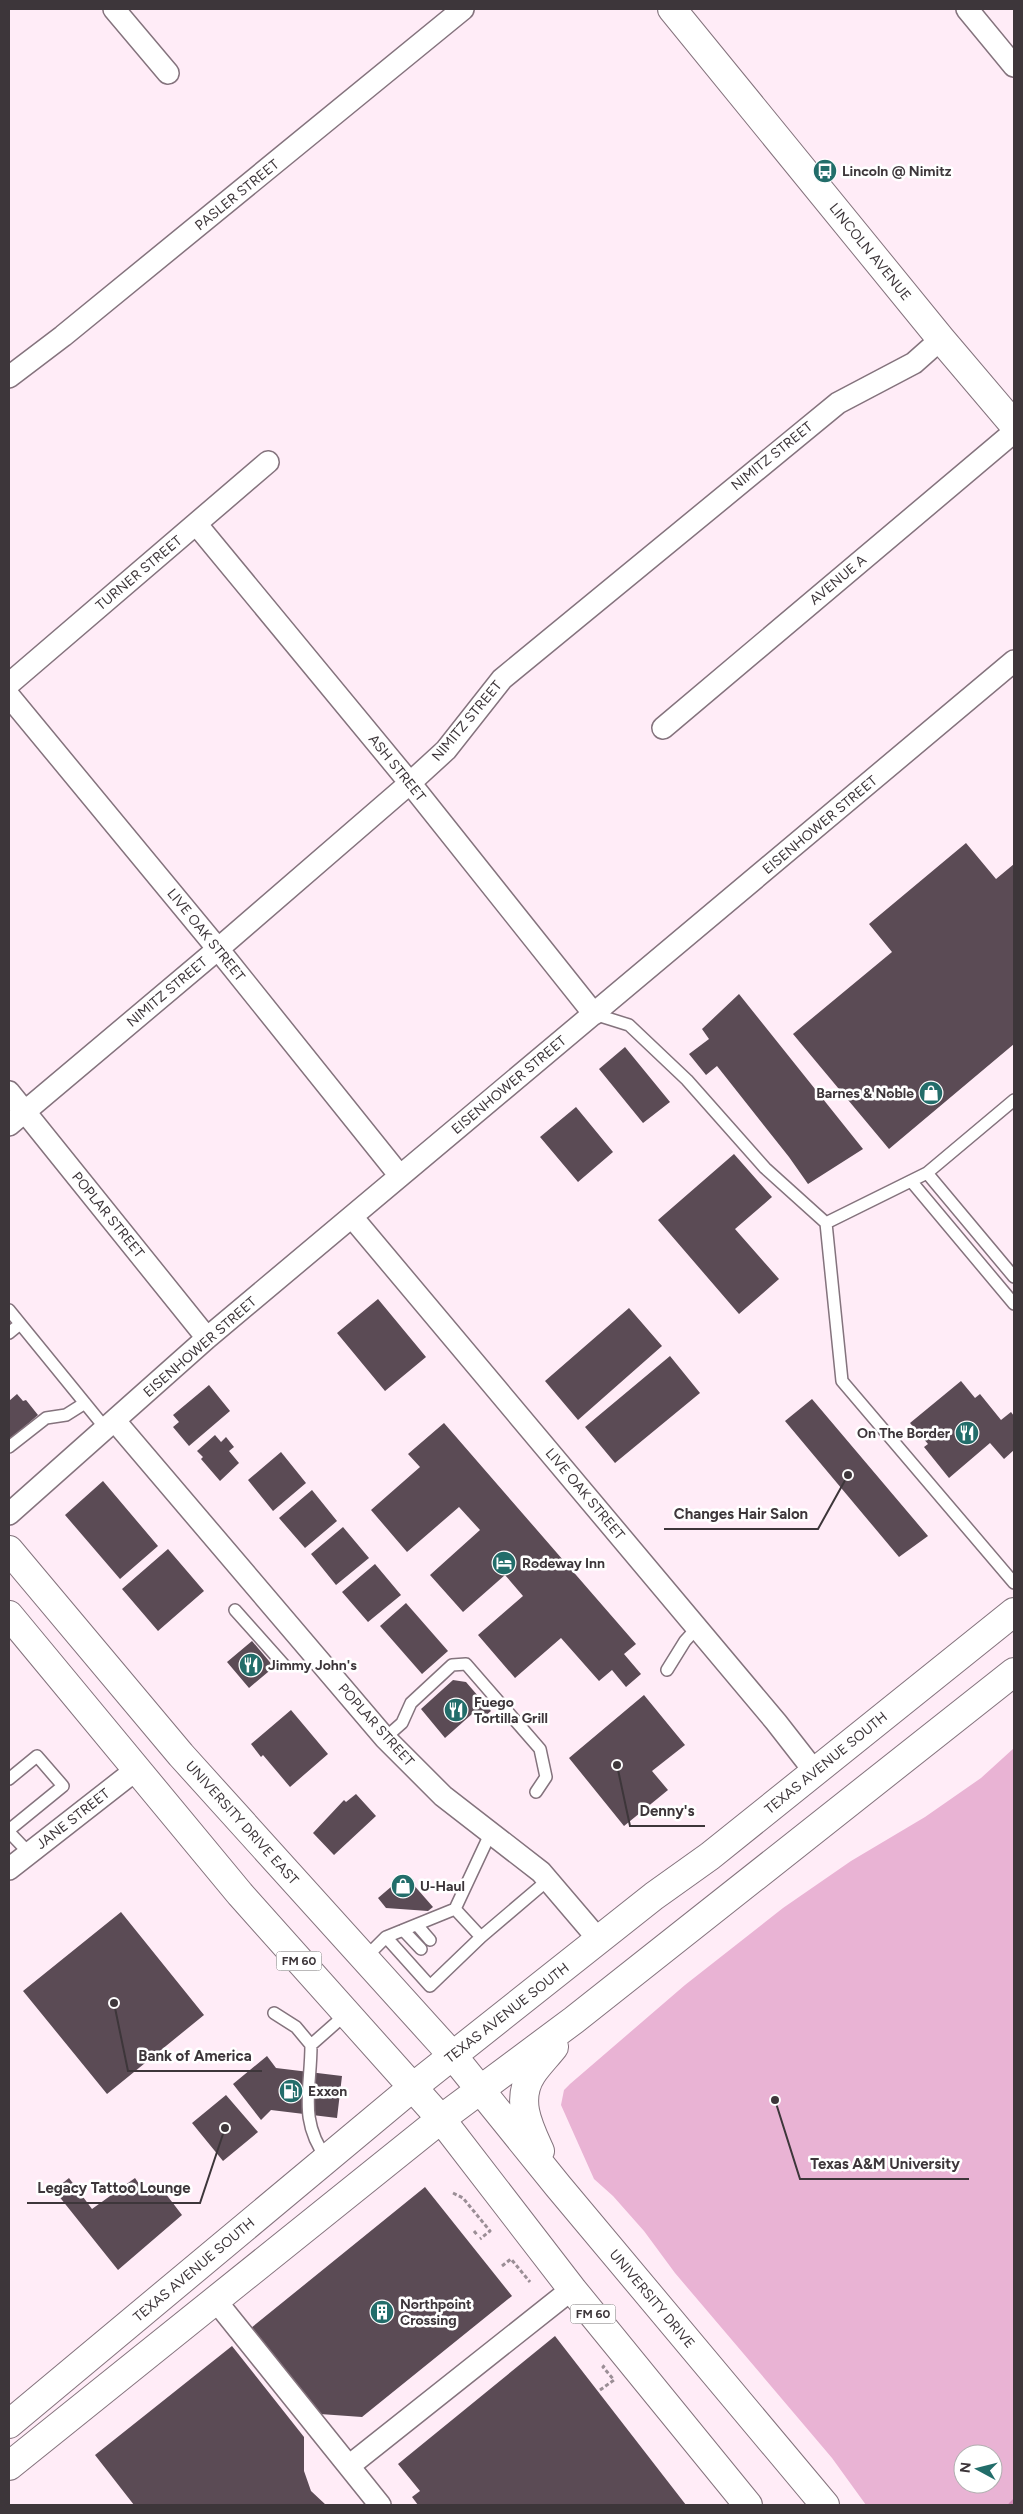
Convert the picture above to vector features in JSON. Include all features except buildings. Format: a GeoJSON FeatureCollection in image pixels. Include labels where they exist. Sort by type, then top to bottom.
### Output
{"type":"FeatureCollection","features":[{"type":"Feature","properties":{"kind":"main road","name":"LINCOLN AVENUE"},"geometry":{"type":"LineString","coordinates":[[672,9],[941,339],[1014,425]]}},
{"type":"Feature","properties":{"kind":"main road","name":"UNIVERSITY DRIVE EAST"},"geometry":{"type":"LineString","coordinates":[[9,1550],[187,1762],[453,2056],[481,2091]]}},
{"type":"Feature","properties":{"kind":"main road","name":"TEXAS AVENUE SOUTH"},"geometry":{"type":"LineString","coordinates":[[9,2424],[413,2087],[654,1896],[710,1856],[1014,1612]]}},
{"type":"Feature","properties":{"kind":"main road","name":"FM 60"},"geometry":{"type":"LineString","coordinates":[[9,1615],[235,1887],[441,2119],[572,2289],[748,2505]]}},
{"type":"Feature","properties":{"kind":"main road"},"geometry":{"type":"LineString","coordinates":[[9,2466],[441,2119],[574,2020],[1014,1672]]}},
{"type":"Feature","properties":{"kind":"main road"},"geometry":{"type":"LineString","coordinates":[[558,2186],[527,2122],[524,2098],[528,2082],[533,2073],[574,2020]]}},
{"type":"Feature","properties":{"kind":"main road","name":"UNIVERSITY DRIVE"},"geometry":{"type":"LineString","coordinates":[[481,2091],[825,2505]]}},
{"type":"Feature","properties":{"kind":"street"},"geometry":{"type":"LineString","coordinates":[[114,9],[168,73]]}},
{"type":"Feature","properties":{"kind":"street","name":"PASLER STREET"},"geometry":{"type":"LineString","coordinates":[[9,377],[63,336],[463,9]]}},
{"type":"Feature","properties":{"kind":"street"},"geometry":{"type":"LineString","coordinates":[[967,9],[1014,66]]}},
{"type":"Feature","properties":{"kind":"street","name":"NIMITZ STREET"},"geometry":{"type":"LineString","coordinates":[[9,1125],[410,784],[446,750],[502,680],[673,536],[838,403],[914,363],[941,339]]}},
{"type":"Feature","properties":{"kind":"street","name":"AVENUE A"},"geometry":{"type":"LineString","coordinates":[[663,728],[1014,432]]}},
{"type":"Feature","properties":{"kind":"street","name":"TURNER STREET"},"geometry":{"type":"LineString","coordinates":[[9,684],[268,462]]}},
{"type":"Feature","properties":{"kind":"street","name":"ASH STREET"},"geometry":{"type":"LineString","coordinates":[[196,525],[410,784],[594,1014]]}},
{"type":"Feature","properties":{"kind":"street","name":"EISENHOWER STREET"},"geometry":{"type":"LineString","coordinates":[[9,1514],[207,1338],[1014,661]]}},
{"type":"Feature","properties":{"kind":"street","name":"LIVE OAK STREET"},"geometry":{"type":"LineString","coordinates":[[9,696],[218,949],[400,1176]]}},
{"type":"Feature","properties":{"kind":"street","name":"POPLAR STREET"},"geometry":{"type":"LineString","coordinates":[[9,1092],[207,1338]]}},
{"type":"Feature","properties":{"kind":"street","name":"LIVE OAK STREET"},"geometry":{"type":"LineString","coordinates":[[352,1217],[776,1722],[815,1772]]}},
{"type":"Feature","properties":{"kind":"street","name":"POPLAR STREET"},"geometry":{"type":"LineString","coordinates":[[111,1425],[385,1738],[444,1796],[528,1860],[600,1940]]}},
{"type":"Feature","properties":{"kind":"street","name":"JANE STREET"},"geometry":{"type":"LineString","coordinates":[[9,1869],[137,1769]]}},
{"type":"Feature","properties":{"kind":"street"},"geometry":{"type":"LineString","coordinates":[[349,2466],[572,2289]]}},
{"type":"Feature","properties":{"kind":"street"},"geometry":{"type":"LineString","coordinates":[[216,2301],[380,2505]]}},
{"type":"Feature","properties":{"kind":"lane"},"geometry":{"type":"LineString","coordinates":[[594,1014],[629,1025],[687,1080],[765,1168],[826,1223],[842,1381],[1014,1584]]}},
{"type":"Feature","properties":{"kind":"lane"},"geometry":{"type":"LineString","coordinates":[[826,1223],[927,1173],[1014,1100]]}},
{"type":"Feature","properties":{"kind":"lane"},"geometry":{"type":"LineString","coordinates":[[927,1173],[1014,1277]]}},
{"type":"Feature","properties":{"kind":"lane"},"geometry":{"type":"LineString","coordinates":[[911,1181],[1014,1304]]}},
{"type":"Feature","properties":{"kind":"lane"},"geometry":{"type":"LineString","coordinates":[[10,1313],[85,1403],[111,1425]]}},
{"type":"Feature","properties":{"kind":"lane"},"geometry":{"type":"LineString","coordinates":[[9,1333],[20,1324]]}},
{"type":"Feature","properties":{"kind":"lane"},"geometry":{"type":"LineString","coordinates":[[9,1448],[46,1418],[66,1415],[85,1403]]}},
{"type":"Feature","properties":{"kind":"lane"},"geometry":{"type":"LineString","coordinates":[[235,1610],[284,1665]]}},
{"type":"Feature","properties":{"kind":"lane"},"geometry":{"type":"LineString","coordinates":[[667,1670],[685,1640],[696,1629]]}},
{"type":"Feature","properties":{"kind":"lane"},"geometry":{"type":"LineString","coordinates":[[385,1738],[402,1723],[411,1703],[452,1665],[466,1664],[540,1750],[546,1777],[536,1792]]}},
{"type":"Feature","properties":{"kind":"lane"},"geometry":{"type":"LineString","coordinates":[[9,1779],[37,1756],[63,1786],[9,1831],[29,1853]]}},
{"type":"Feature","properties":{"kind":"lane"},"geometry":{"type":"LineString","coordinates":[[365,1958],[386,1937],[455,1909],[491,1832]]}},
{"type":"Feature","properties":{"kind":"lane"},"geometry":{"type":"LineString","coordinates":[[386,1937],[430,1986],[452,1963],[548,1880]]}},
{"type":"Feature","properties":{"kind":"lane"},"geometry":{"type":"LineString","coordinates":[[455,1909],[482,1937]]}},
{"type":"Feature","properties":{"kind":"lane"},"geometry":{"type":"LineString","coordinates":[[417,1925],[430,1940]]}},
{"type":"Feature","properties":{"kind":"lane"},"geometry":{"type":"LineString","coordinates":[[403,1930],[421,1949]]}},
{"type":"Feature","properties":{"kind":"lane"},"geometry":{"type":"LineString","coordinates":[[274,2013],[296,2027],[311,2045],[311,2072],[307,2114],[314,2142],[327,2159]]}},
{"type":"Feature","properties":{"kind":"lane"},"geometry":{"type":"LineString","coordinates":[[311,2045],[346,2014]]}},
{"type":"Feature","properties":{"kind":"path"},"geometry":{"type":"LineString","coordinates":[[453,2193],[463,2198],[490,2231],[479,2238],[474,2230]]}},
{"type":"Feature","properties":{"kind":"path"},"geometry":{"type":"LineString","coordinates":[[502,2266],[511,2259],[529,2283],[524,2286]]}},
{"type":"Feature","properties":{"kind":"path"},"geometry":{"type":"LineString","coordinates":[[600,2390],[614,2380],[603,2367]]}},
{"type":"Feature","properties":{"kind":"shaded area"},"geometry":{"type":"Polygon","coordinates":[[[1014,1748],[1014,2505],[866,2505],[832,2458],[675,2273],[644,2231],[613,2196],[594,2179],[561,2105],[564,2090],[570,2084],[685,1985],[783,1908],[851,1861],[925,1817],[981,1778],[1014,1748]]]}},
{"type":"Feature","properties":{"kind":"waterway"},"geometry":{"type":"LineString","coordinates":[[1011,2505],[1014,2502]]}},
{"type":"Feature","properties":{"kind":"place","name":"Lincoln @ Nimitz"},"geometry":{"type":"Point","coordinates":[825,171]}},
{"type":"Feature","properties":{"kind":"place","name":"Barnes & Noble"},"geometry":{"type":"Point","coordinates":[931,1093]}},
{"type":"Feature","properties":{"kind":"place","name":"On The Border"},"geometry":{"type":"Point","coordinates":[967,1433]}},
{"type":"Feature","properties":{"kind":"place","name":"Changes Hair Salon"},"geometry":{"type":"Point","coordinates":[848,1475]}},
{"type":"Feature","properties":{"kind":"place","name":"Rodeway Inn"},"geometry":{"type":"Point","coordinates":[504,1563]}},
{"type":"Feature","properties":{"kind":"place","name":"Jimmy John's"},"geometry":{"type":"Point","coordinates":[251,1665]}},
{"type":"Feature","properties":{"kind":"place","name":"Fuego Tortilla Grill"},"geometry":{"type":"Point","coordinates":[456,1710]}},
{"type":"Feature","properties":{"kind":"place","name":"Denny's"},"geometry":{"type":"Point","coordinates":[617,1765]}},
{"type":"Feature","properties":{"kind":"place","name":"U-Haul"},"geometry":{"type":"Point","coordinates":[403,1886]}},
{"type":"Feature","properties":{"kind":"place","name":"Bank of America"},"geometry":{"type":"Point","coordinates":[114,2003]}},
{"type":"Feature","properties":{"kind":"place","name":"Exxon"},"geometry":{"type":"Point","coordinates":[291,2091]}},
{"type":"Feature","properties":{"kind":"place","name":"Texas A&M University"},"geometry":{"type":"Point","coordinates":[775,2100]}},
{"type":"Feature","properties":{"kind":"place","name":"Legacy Tattoo Lounge"},"geometry":{"type":"Point","coordinates":[225,2128]}},
{"type":"Feature","properties":{"kind":"place","name":"Northpoint Crossing"},"geometry":{"type":"Point","coordinates":[382,2312]}}]}
